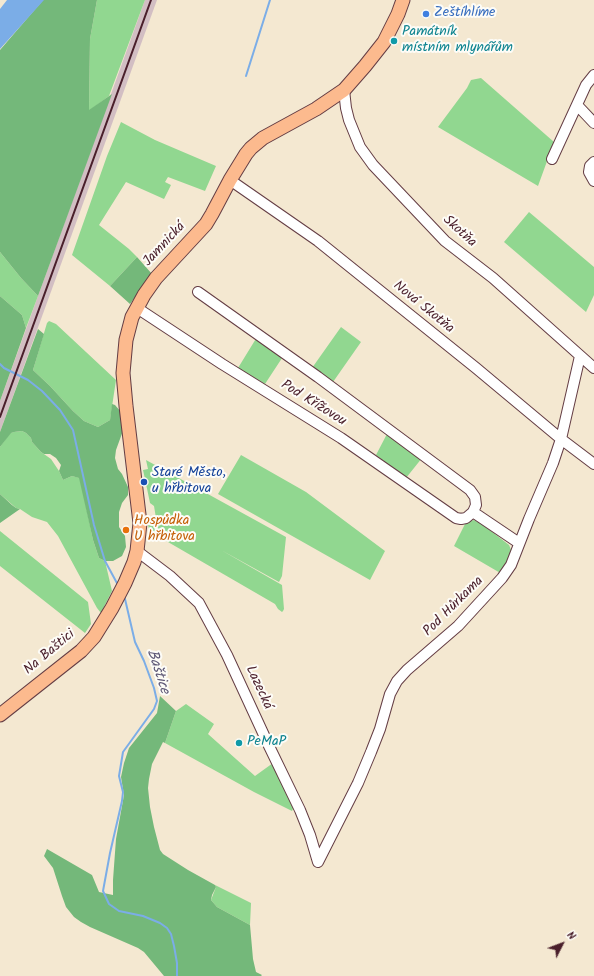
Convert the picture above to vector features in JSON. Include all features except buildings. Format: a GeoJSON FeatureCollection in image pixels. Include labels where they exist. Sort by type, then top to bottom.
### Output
{"type":"FeatureCollection","features":[{"type":"Feature","properties":{"kind":"main road","name":"Jamnická"},"geometry":{"type":"LineString","coordinates":[[123,587],[137,551],[140,528],[140,514],[123,373],[126,340],[132,317],[144,295],[156,278],[206,224],[246,154],[255,144],[280,128],[316,109],[344,90],[384,42],[398,14],[403,0]]}},
{"type":"Feature","properties":{"kind":"main road","name":"Na Baštici"},"geometry":{"type":"LineString","coordinates":[[0,714],[81,651],[94,637],[123,587]]}},
{"type":"Feature","properties":{"kind":"street"},"geometry":{"type":"LineString","coordinates":[[552,159],[586,86],[594,75]]}},
{"type":"Feature","properties":{"kind":"street","name":"Skotňa"},"geometry":{"type":"LineString","coordinates":[[344,90],[349,120],[360,147],[373,165],[445,241],[493,278],[594,368]]}},
{"type":"Feature","properties":{"kind":"street"},"geometry":{"type":"LineString","coordinates":[[577,105],[594,123]]}},
{"type":"Feature","properties":{"kind":"street"},"geometry":{"type":"LineString","coordinates":[[594,162],[590,166],[589,172],[594,180]]}},
{"type":"Feature","properties":{"kind":"street","name":"Nová Skotňa"},"geometry":{"type":"LineString","coordinates":[[230,180],[318,241],[476,368],[561,439],[594,464]]}},
{"type":"Feature","properties":{"kind":"street","name":"Pod Křížovou"},"geometry":{"type":"LineString","coordinates":[[137,308],[222,364],[341,438],[456,518],[466,518],[473,512],[476,505],[475,497],[470,490],[198,292]]}},
{"type":"Feature","properties":{"kind":"street","name":"Pod Hůrkama"},"geometry":{"type":"LineString","coordinates":[[318,862],[358,783],[380,729],[390,694],[398,681],[407,670],[458,626],[511,566],[553,463],[561,439],[580,356]]}},
{"type":"Feature","properties":{"kind":"street"},"geometry":{"type":"LineString","coordinates":[[473,512],[519,544]]}},
{"type":"Feature","properties":{"kind":"street","name":"Lazecká"},"geometry":{"type":"LineString","coordinates":[[137,551],[170,576],[200,603],[227,655],[300,810],[310,835],[318,862]]}},
{"type":"Feature","properties":{"kind":"shaded area"},"geometry":{"type":"Polygon","coordinates":[[[145,0],[157,0],[0,432],[0,401],[145,0]]]}},
{"type":"Feature","properties":{"kind":"green space"},"geometry":{"type":"Polygon","coordinates":[[[43,0],[97,0],[90,39],[89,110],[112,94],[38,296],[0,252],[0,50],[43,0]]]}},
{"type":"Feature","properties":{"kind":"green space"},"geometry":{"type":"Polygon","coordinates":[[[97,0],[145,0],[109,96],[89,111],[90,39],[97,0]]]}},
{"type":"Feature","properties":{"kind":"green space"},"geometry":{"type":"Polygon","coordinates":[[[481,78],[554,142],[538,186],[438,127],[467,88],[471,80],[481,78]]]}},
{"type":"Feature","properties":{"kind":"green space"},"geometry":{"type":"Polygon","coordinates":[[[121,122],[155,140],[216,166],[205,191],[168,177],[165,182],[171,185],[164,199],[126,182],[99,225],[137,257],[110,286],[72,255],[107,156],[121,122]]]}},
{"type":"Feature","properties":{"kind":"green space"},"geometry":{"type":"Polygon","coordinates":[[[529,212],[594,267],[594,295],[586,312],[504,242],[529,212]]]}},
{"type":"Feature","properties":{"kind":"green space"},"geometry":{"type":"Polygon","coordinates":[[[0,252],[38,296],[26,328],[22,315],[0,296],[0,252]]]}},
{"type":"Feature","properties":{"kind":"green space"},"geometry":{"type":"Polygon","coordinates":[[[137,257],[152,274],[130,304],[110,286],[137,257]]]}},
{"type":"Feature","properties":{"kind":"green space"},"geometry":{"type":"Polygon","coordinates":[[[0,296],[22,315],[26,328],[0,401],[0,296]]]}},
{"type":"Feature","properties":{"kind":"green space"},"geometry":{"type":"Polygon","coordinates":[[[49,321],[56,324],[116,380],[110,420],[98,427],[84,421],[33,370],[47,323],[49,321]]]}},
{"type":"Feature","properties":{"kind":"green space"},"geometry":{"type":"Polygon","coordinates":[[[341,327],[361,342],[333,382],[312,368],[341,327]]]}},
{"type":"Feature","properties":{"kind":"green space"},"geometry":{"type":"Polygon","coordinates":[[[38,329],[44,334],[33,370],[73,411],[84,421],[98,427],[110,420],[112,404],[115,405],[121,412],[124,428],[116,450],[115,458],[118,469],[128,487],[128,495],[122,503],[119,512],[119,527],[125,536],[126,547],[122,556],[113,561],[105,561],[99,558],[93,540],[79,478],[72,476],[63,480],[59,471],[61,465],[56,458],[50,454],[44,454],[41,452],[32,442],[31,438],[22,431],[11,433],[0,447],[0,432],[38,329]]]}},
{"type":"Feature","properties":{"kind":"green space"},"geometry":{"type":"Polygon","coordinates":[[[257,337],[284,355],[265,384],[238,368],[257,337]]]}},
{"type":"Feature","properties":{"kind":"green space"},"geometry":{"type":"Polygon","coordinates":[[[22,431],[31,438],[32,442],[41,452],[51,459],[63,480],[72,476],[80,478],[93,540],[99,558],[105,561],[112,591],[101,613],[58,536],[47,522],[32,517],[16,508],[0,494],[0,447],[10,433],[22,431]]]}},
{"type":"Feature","properties":{"kind":"green space"},"geometry":{"type":"Polygon","coordinates":[[[388,432],[422,458],[406,478],[376,455],[388,432]]]}},
{"type":"Feature","properties":{"kind":"green space"},"geometry":{"type":"Polygon","coordinates":[[[241,455],[306,492],[385,551],[370,580],[218,494],[241,455]]]}},
{"type":"Feature","properties":{"kind":"green space"},"geometry":{"type":"Polygon","coordinates":[[[146,460],[286,537],[282,576],[279,582],[221,550],[282,585],[284,609],[282,612],[275,604],[149,531],[148,523],[152,519],[156,518],[154,506],[150,503],[143,470],[148,469],[146,460]]]}},
{"type":"Feature","properties":{"kind":"green space"},"geometry":{"type":"Polygon","coordinates":[[[0,494],[16,508],[20,509],[0,523],[0,494]]]}},
{"type":"Feature","properties":{"kind":"green space"},"geometry":{"type":"Polygon","coordinates":[[[474,520],[482,524],[509,545],[512,552],[502,574],[454,546],[466,522],[474,520]]]}},
{"type":"Feature","properties":{"kind":"green space"},"geometry":{"type":"Polygon","coordinates":[[[0,531],[88,602],[91,624],[85,633],[0,566],[0,531]]]}},
{"type":"Feature","properties":{"kind":"green space"},"geometry":{"type":"Polygon","coordinates":[[[160,696],[176,711],[165,743],[163,742],[152,764],[149,779],[148,788],[150,807],[160,850],[163,854],[188,870],[215,885],[216,887],[211,900],[217,907],[250,925],[253,959],[256,972],[262,975],[261,976],[164,976],[144,952],[138,948],[90,927],[74,917],[66,907],[53,868],[44,856],[47,849],[92,875],[99,892],[113,895],[116,839],[124,795],[121,777],[124,763],[129,748],[157,713],[160,696]]]}},
{"type":"Feature","properties":{"kind":"green space"},"geometry":{"type":"Polygon","coordinates":[[[186,704],[214,724],[208,734],[255,776],[273,763],[294,807],[292,811],[165,743],[176,711],[186,704]]]}},
{"type":"Feature","properties":{"kind":"green space"},"geometry":{"type":"Polygon","coordinates":[[[215,885],[251,903],[250,925],[217,907],[211,900],[216,887],[215,885]]]}},
{"type":"Feature","properties":{"kind":"water"},"geometry":{"type":"Polygon","coordinates":[[[7,0],[44,0],[0,49],[0,9],[7,0]]]}},
{"type":"Feature","properties":{"kind":"waterway"},"geometry":{"type":"LineString","coordinates":[[246,76],[270,0]]}},
{"type":"Feature","properties":{"kind":"waterway","name":"Baštice"},"geometry":{"type":"LineString","coordinates":[[0,364],[4,368],[28,380],[42,391],[60,410],[73,430],[94,525],[105,561],[118,585]]}},
{"type":"Feature","properties":{"kind":"waterway","name":"Baštice"},"geometry":{"type":"LineString","coordinates":[[124,596],[135,642],[144,661],[157,701],[154,709],[123,752],[119,776],[123,792],[122,801],[103,891],[109,904],[119,911],[143,916],[160,923],[167,928],[171,934],[174,946],[177,963],[177,976]]}},
{"type":"Feature","properties":{"kind":"railway"},"geometry":{"type":"LineString","coordinates":[[0,417],[151,0]]}},
{"type":"Feature","properties":{"kind":"place","name":"Zeštíhlíme"},"geometry":{"type":"Point","coordinates":[426,14]}},
{"type":"Feature","properties":{"kind":"place","name":"Památník místním mlynářům"},"geometry":{"type":"Point","coordinates":[394,41]}},
{"type":"Feature","properties":{"kind":"place","name":"Staré Město, u hřbitova"},"geometry":{"type":"Point","coordinates":[144,482]}},
{"type":"Feature","properties":{"kind":"place","name":"Hospůdka U hřbitova"},"geometry":{"type":"Point","coordinates":[126,530]}},
{"type":"Feature","properties":{"kind":"place","name":"PeMaP"},"geometry":{"type":"Point","coordinates":[239,743]}}]}
